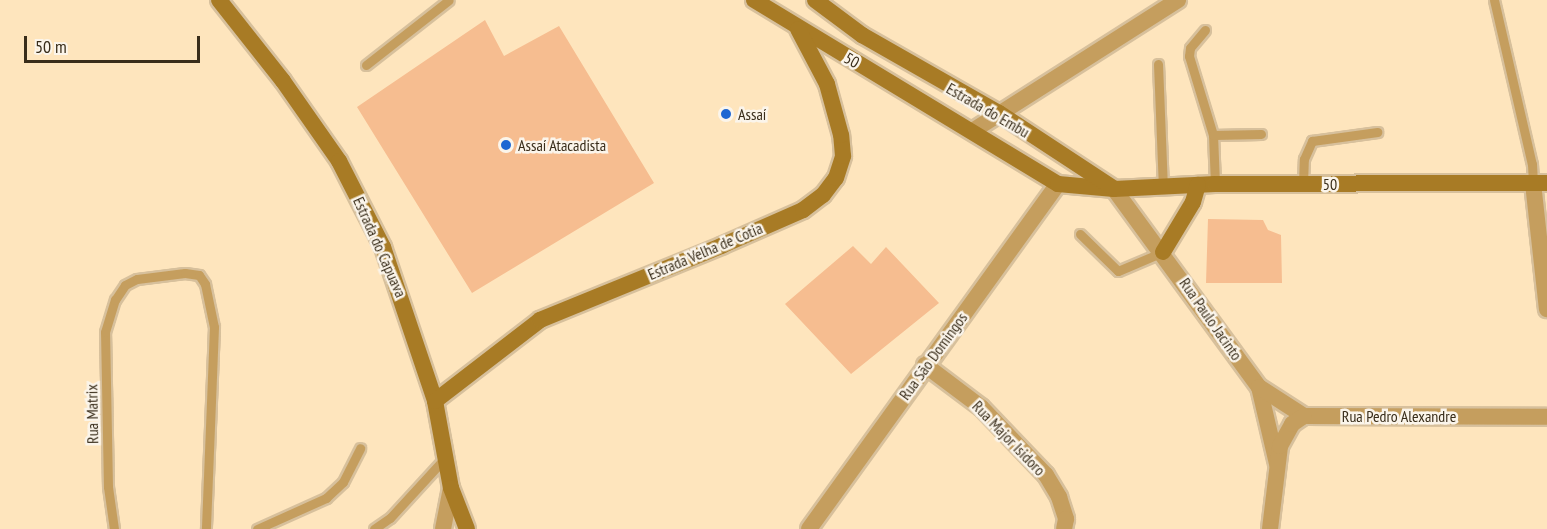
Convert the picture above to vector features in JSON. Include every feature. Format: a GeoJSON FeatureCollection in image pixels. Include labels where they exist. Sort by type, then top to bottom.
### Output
{"type":"FeatureCollection","features":[{"type":"Feature","properties":{"kind":"main road","name":"Estrada do Capuava"},"geometry":{"type":"LineString","coordinates":[[219,0],[339,161],[383,247],[435,401],[451,488],[467,529]]}},
{"type":"Feature","properties":{"kind":"main road","name":"50"},"geometry":{"type":"LineString","coordinates":[[754,0],[798,29],[974,130],[1058,184]]}},
{"type":"Feature","properties":{"kind":"main road","name":"Estrada do Embu"},"geometry":{"type":"LineString","coordinates":[[815,0],[862,35],[999,114],[1114,189]]}},
{"type":"Feature","properties":{"kind":"main road","name":"Estrada Velha de Cotia"},"geometry":{"type":"LineString","coordinates":[[435,401],[540,320],[731,242],[803,210],[824,195],[836,178],[843,156],[841,135],[827,84],[798,29]]}},
{"type":"Feature","properties":{"kind":"main road","name":"50"},"geometry":{"type":"LineString","coordinates":[[1114,189],[1215,184],[1540,183]]}},
{"type":"Feature","properties":{"kind":"main road"},"geometry":{"type":"LineString","coordinates":[[1058,184],[1114,189]]}},
{"type":"Feature","properties":{"kind":"main road"},"geometry":{"type":"LineString","coordinates":[[1163,252],[1193,202],[1198,185]]}},
{"type":"Feature","properties":{"kind":"street"},"geometry":{"type":"LineString","coordinates":[[974,130],[1178,0]]}},
{"type":"Feature","properties":{"kind":"street"},"geometry":{"type":"LineString","coordinates":[[1540,183],[1547,309]]}},
{"type":"Feature","properties":{"kind":"street","name":"Rua São Domingos"},"geometry":{"type":"LineString","coordinates":[[809,529],[1058,184]]}},
{"type":"Feature","properties":{"kind":"street","name":"Rua Paulo Jacinto"},"geometry":{"type":"LineString","coordinates":[[1114,189],[1163,252],[1259,387],[1277,464]]}},
{"type":"Feature","properties":{"kind":"street","name":"Rua Major Isidoro"},"geometry":{"type":"LineString","coordinates":[[926,365],[981,408],[1046,475],[1059,497],[1066,519],[1064,529]]}},
{"type":"Feature","properties":{"kind":"street"},"geometry":{"type":"LineString","coordinates":[[1259,387],[1304,416]]}},
{"type":"Feature","properties":{"kind":"street","name":"Rua Paulo Jacinto"},"geometry":{"type":"LineString","coordinates":[[1270,529],[1277,464],[1286,432],[1304,416]]}},
{"type":"Feature","properties":{"kind":"street","name":"Rua Pedro Alexandre"},"geometry":{"type":"LineString","coordinates":[[1304,416],[1547,417]]}},
{"type":"Feature","properties":{"kind":"street"},"geometry":{"type":"LineString","coordinates":[[443,529],[451,488]]}},
{"type":"Feature","properties":{"kind":"lane"},"geometry":{"type":"LineString","coordinates":[[366,65],[449,0]]}},
{"type":"Feature","properties":{"kind":"lane"},"geometry":{"type":"LineString","coordinates":[[1494,0],[1532,164],[1540,183]]}},
{"type":"Feature","properties":{"kind":"lane"},"geometry":{"type":"LineString","coordinates":[[1205,30],[1190,48],[1189,56],[1213,135],[1215,184]]}},
{"type":"Feature","properties":{"kind":"lane"},"geometry":{"type":"LineString","coordinates":[[1158,64],[1163,187]]}},
{"type":"Feature","properties":{"kind":"lane"},"geometry":{"type":"LineString","coordinates":[[1303,184],[1304,159],[1312,141],[1377,132]]}},
{"type":"Feature","properties":{"kind":"lane"},"geometry":{"type":"LineString","coordinates":[[1213,135],[1261,134]]}},
{"type":"Feature","properties":{"kind":"lane"},"geometry":{"type":"LineString","coordinates":[[1080,234],[1118,271],[1163,252]]}},
{"type":"Feature","properties":{"kind":"lane","name":"Rua Matrix"},"geometry":{"type":"LineString","coordinates":[[114,529],[108,487],[105,332],[116,300],[125,285],[137,279],[185,273],[199,275],[205,284],[214,327],[206,529]]}},
{"type":"Feature","properties":{"kind":"lane"},"geometry":{"type":"LineString","coordinates":[[257,529],[326,498],[343,482],[360,448]]}},
{"type":"Feature","properties":{"kind":"lane"},"geometry":{"type":"LineString","coordinates":[[374,529],[390,518],[445,458]]}},
{"type":"Feature","properties":{"kind":"building","name":"Assaí Atacadista"},"geometry":{"type":"Polygon","coordinates":[[[485,20],[504,56],[559,26],[654,183],[472,293],[357,107],[485,20]]]}},
{"type":"Feature","properties":{"kind":"building"},"geometry":{"type":"Polygon","coordinates":[[[1208,219],[1263,220],[1268,230],[1281,235],[1282,283],[1206,283],[1208,219]]]}},
{"type":"Feature","properties":{"kind":"building"},"geometry":{"type":"Polygon","coordinates":[[[853,246],[871,264],[886,247],[939,303],[851,374],[785,304],[853,246]]]}},
{"type":"Feature","properties":{"kind":"place","name":"Assaí"},"geometry":{"type":"Point","coordinates":[726,114]}},
{"type":"Feature","properties":{"kind":"place","name":"Assaí Atacadista"},"geometry":{"type":"Point","coordinates":[506,145]}}]}
